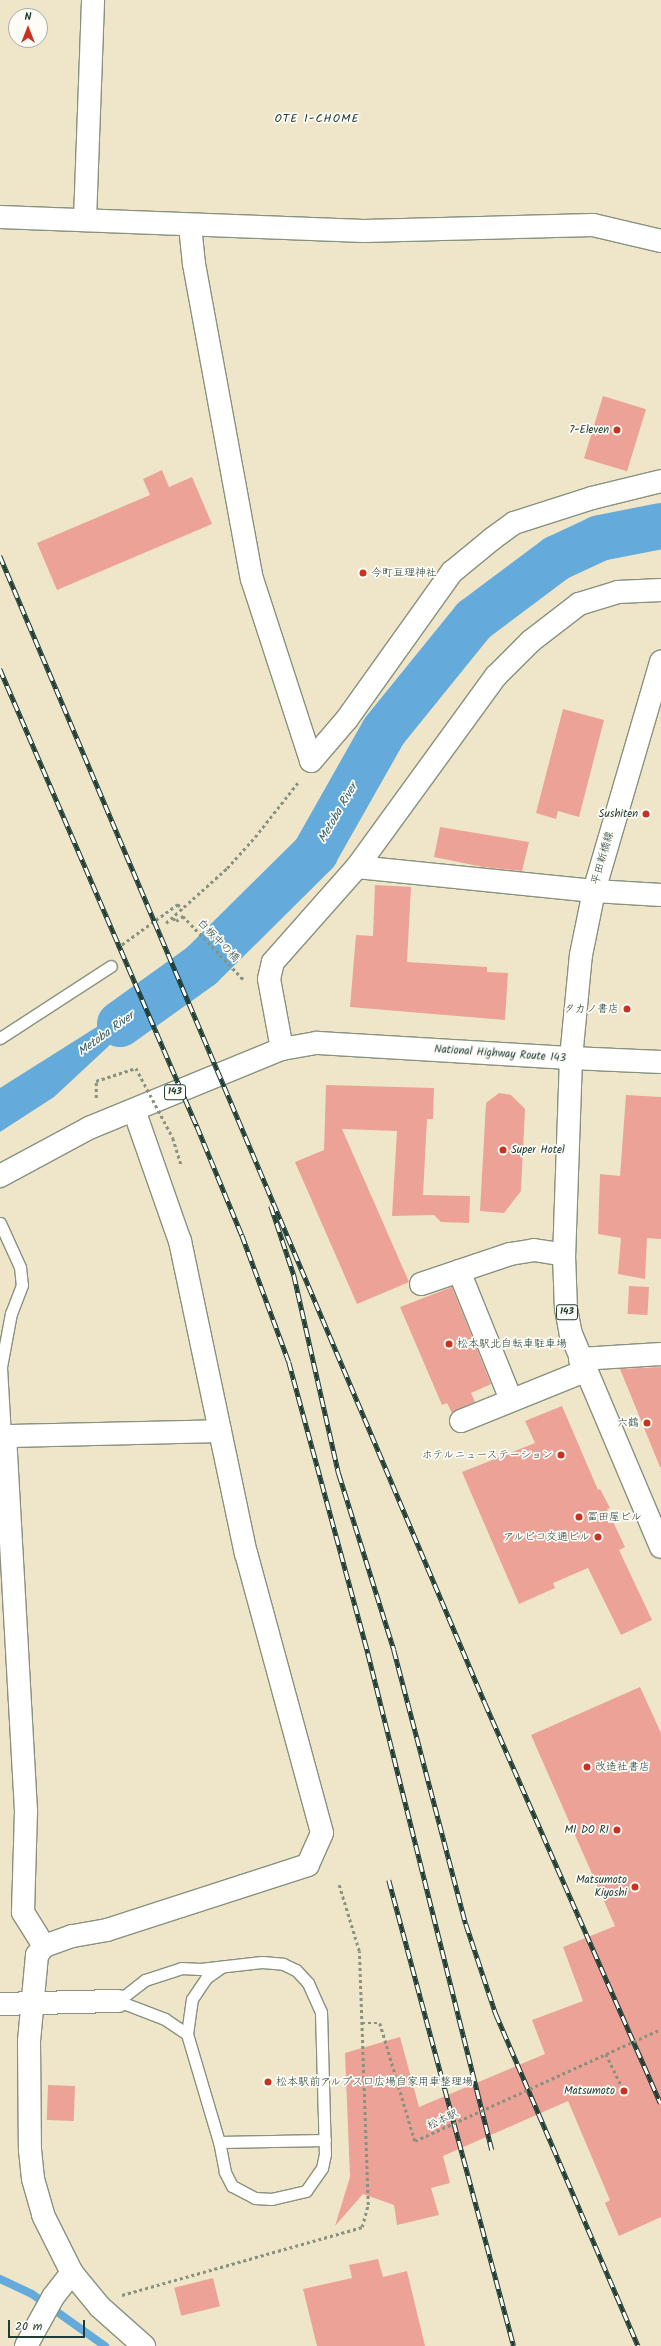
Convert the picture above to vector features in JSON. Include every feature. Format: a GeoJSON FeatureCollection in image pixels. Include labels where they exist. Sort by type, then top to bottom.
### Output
{"type":"FeatureCollection","features":[{"type":"Feature","properties":{"kind":"main road"},"geometry":{"type":"LineString","coordinates":[[85,220],[93,0]]}},
{"type":"Feature","properties":{"kind":"main road"},"geometry":{"type":"LineString","coordinates":[[0,217],[190,226],[364,231],[593,225],[661,241]]}},
{"type":"Feature","properties":{"kind":"main road"},"geometry":{"type":"LineString","coordinates":[[190,226],[194,264],[252,579],[310,761]]}},
{"type":"Feature","properties":{"kind":"main road"},"geometry":{"type":"LineString","coordinates":[[310,761],[347,719],[452,572],[492,539],[514,523],[592,498],[661,481]]}},
{"type":"Feature","properties":{"kind":"main road"},"geometry":{"type":"LineString","coordinates":[[282,1049],[269,979],[273,962],[357,867],[496,676],[531,641],[580,604],[618,592],[661,590]]}},
{"type":"Feature","properties":{"kind":"main road","name":"平田新橋線"},"geometry":{"type":"LineString","coordinates":[[571,1058],[581,955],[594,891],[658,686],[661,662]]}},
{"type":"Feature","properties":{"kind":"main road"},"geometry":{"type":"LineString","coordinates":[[357,867],[594,891],[661,895]]}},
{"type":"Feature","properties":{"kind":"main road","name":"National Highway Route 143"},"geometry":{"type":"LineString","coordinates":[[0,1176],[89,1128],[282,1049],[317,1043],[571,1058],[564,1256],[566,1309],[571,1334],[582,1365],[654,1515],[661,1547]]}},
{"type":"Feature","properties":{"kind":"main road"},"geometry":{"type":"LineString","coordinates":[[571,1058],[661,1062]]}},
{"type":"Feature","properties":{"kind":"main road"},"geometry":{"type":"LineString","coordinates":[[134,1110],[180,1242],[246,1553],[322,1833],[308,1865],[107,1930],[72,1936],[44,1946],[38,1955],[29,2042],[30,2150],[33,2180],[43,2215],[72,2273],[100,2307],[144,2346]]}},
{"type":"Feature","properties":{"kind":"main road"},"geometry":{"type":"LineString","coordinates":[[421,1284],[510,1254],[534,1250],[564,1256]]}},
{"type":"Feature","properties":{"kind":"main road"},"geometry":{"type":"LineString","coordinates":[[459,1271],[511,1400]]}},
{"type":"Feature","properties":{"kind":"main road"},"geometry":{"type":"LineString","coordinates":[[464,1416],[511,1400],[582,1365],[661,1354]]}},
{"type":"Feature","properties":{"kind":"main road"},"geometry":{"type":"LineString","coordinates":[[44,1946],[23,1912],[26,1811],[6,1436],[220,1431]]}},
{"type":"Feature","properties":{"kind":"main road"},"geometry":{"type":"LineString","coordinates":[[0,2004],[33,2005],[118,2000]]}},
{"type":"Feature","properties":{"kind":"main road"},"geometry":{"type":"LineString","coordinates":[[26,2346],[49,2304],[72,2273]]}},
{"type":"Feature","properties":{"kind":"lane"},"geometry":{"type":"LineString","coordinates":[[0,1038],[111,966]]}},
{"type":"Feature","properties":{"kind":"lane"},"geometry":{"type":"LineString","coordinates":[[0,1223],[20,1267],[22,1285],[11,1313],[1,1367],[6,1436]]}},
{"type":"Feature","properties":{"kind":"lane"},"geometry":{"type":"LineString","coordinates":[[118,2000],[145,1980],[164,1972],[181,1968],[222,1967],[262,1962],[283,1964],[296,1970],[308,1983],[320,2012],[325,2140],[322,2168],[306,2191],[272,2199],[255,2198],[232,2186],[225,2172],[219,2142],[187,2034],[192,1999],[206,1978],[222,1967]]}},
{"type":"Feature","properties":{"kind":"lane"},"geometry":{"type":"LineString","coordinates":[[118,2000],[165,2019],[187,2034]]}},
{"type":"Feature","properties":{"kind":"lane"},"geometry":{"type":"LineString","coordinates":[[219,2142],[325,2140]]}},
{"type":"Feature","properties":{"kind":"path"},"geometry":{"type":"LineString","coordinates":[[166,923],[182,910],[255,837],[306,771],[310,761]]}},
{"type":"Feature","properties":{"kind":"path"},"geometry":{"type":"LineString","coordinates":[[111,966],[107,955],[178,904],[182,910]]}},
{"type":"Feature","properties":{"kind":"path","name":"白板中の橋"},"geometry":{"type":"LineString","coordinates":[[173,918],[176,921],[183,916],[241,977]]}},
{"type":"Feature","properties":{"kind":"path"},"geometry":{"type":"LineString","coordinates":[[96,1098],[96,1081],[136,1068],[173,1138],[184,1173]]}},
{"type":"Feature","properties":{"kind":"path","name":"松本駅"},"geometry":{"type":"LineString","coordinates":[[362,2024],[380,2023],[414,2141],[661,2029]]}},
{"type":"Feature","properties":{"kind":"path"},"geometry":{"type":"LineString","coordinates":[[606,2054],[624,2092]]}},
{"type":"Feature","properties":{"kind":"water"},"geometry":{"type":"Polygon","coordinates":[[[198,963],[54,1097],[0,1132],[0,1088],[198,963]]]}},
{"type":"Feature","properties":{"kind":"building"},"geometry":{"type":"Polygon","coordinates":[[[603,396],[646,409],[627,471],[584,458],[603,396]]]}},
{"type":"Feature","properties":{"kind":"building"},"geometry":{"type":"Polygon","coordinates":[[[162,470],[169,487],[192,477],[212,524],[57,590],[37,543],[150,495],[143,479],[162,470]]]}},
{"type":"Feature","properties":{"kind":"building"},"geometry":{"type":"Polygon","coordinates":[[[563,709],[604,720],[579,817],[558,811],[556,819],[536,813],[563,709]]]}},
{"type":"Feature","properties":{"kind":"building"},"geometry":{"type":"Polygon","coordinates":[[[440,827],[529,842],[522,871],[483,867],[434,857],[440,827]]]}},
{"type":"Feature","properties":{"kind":"building"},"geometry":{"type":"Polygon","coordinates":[[[375,885],[411,887],[407,962],[487,967],[487,972],[508,973],[505,1020],[350,1007],[356,935],[373,936],[375,885]]]}},
{"type":"Feature","properties":{"kind":"building"},"geometry":{"type":"Polygon","coordinates":[[[326,1085],[434,1088],[433,1119],[427,1119],[423,1195],[470,1196],[469,1223],[441,1222],[434,1215],[392,1216],[397,1131],[342,1129],[409,1282],[357,1304],[295,1162],[324,1150],[326,1085]]]}},
{"type":"Feature","properties":{"kind":"building","name":"Super Hotel"},"geometry":{"type":"Polygon","coordinates":[[[499,1093],[511,1095],[525,1109],[521,1191],[504,1213],[480,1211],[486,1103],[499,1093]]]}},
{"type":"Feature","properties":{"kind":"building"},"geometry":{"type":"Polygon","coordinates":[[[626,1095],[661,1097],[661,1239],[647,1238],[645,1279],[618,1274],[621,1238],[598,1234],[600,1174],[620,1176],[626,1095]]]}},
{"type":"Feature","properties":{"kind":"building"},"geometry":{"type":"Polygon","coordinates":[[[629,1286],[649,1287],[648,1315],[628,1314],[629,1286]]]}},
{"type":"Feature","properties":{"kind":"building","name":"松本駅北自転車駐車場"},"geometry":{"type":"Polygon","coordinates":[[[452,1287],[491,1384],[471,1393],[475,1402],[452,1413],[447,1403],[442,1405],[400,1307],[452,1287]]]}},
{"type":"Feature","properties":{"kind":"building"},"geometry":{"type":"Polygon","coordinates":[[[661,1367],[661,1467],[660,1467],[620,1369],[661,1367]]]}},
{"type":"Feature","properties":{"kind":"building"},"geometry":{"type":"Polygon","coordinates":[[[562,1406],[598,1490],[600,1489],[610,1508],[607,1509],[625,1547],[619,1550],[652,1620],[621,1635],[588,1568],[553,1583],[555,1588],[519,1604],[462,1472],[535,1443],[525,1421],[562,1406]]]}},
{"type":"Feature","properties":{"kind":"building"},"geometry":{"type":"Polygon","coordinates":[[[640,1687],[661,1733],[661,2217],[619,2236],[605,2203],[610,2200],[568,2101],[443,2156],[450,2183],[431,2188],[439,2215],[397,2225],[394,2205],[363,2194],[335,2226],[350,2177],[345,2053],[400,2037],[419,2107],[545,2054],[532,2020],[583,2001],[563,1947],[615,1926],[531,1735],[640,1687]]]}},
{"type":"Feature","properties":{"kind":"building"},"geometry":{"type":"Polygon","coordinates":[[[48,2085],[75,2086],[74,2121],[47,2120],[48,2085]]]}},
{"type":"Feature","properties":{"kind":"building"},"geometry":{"type":"Polygon","coordinates":[[[378,2259],[383,2277],[407,2271],[425,2346],[317,2346],[303,2289],[352,2278],[349,2265],[378,2259]]]}},
{"type":"Feature","properties":{"kind":"building"},"geometry":{"type":"Polygon","coordinates":[[[213,2278],[220,2306],[181,2316],[174,2288],[213,2278]]]}},
{"type":"Feature","properties":{"kind":"waterway","name":"Metoba River"},"geometry":{"type":"LineString","coordinates":[[120,1024],[201,966],[315,853],[384,731],[474,620],[557,558],[600,538],[661,526]]}},
{"type":"Feature","properties":{"kind":"waterway"},"geometry":{"type":"LineString","coordinates":[[0,2279],[32,2294],[105,2346]]}},
{"type":"Feature","properties":{"kind":"railway"},"geometry":{"type":"LineString","coordinates":[[0,556],[485,1703],[661,2103]]}},
{"type":"Feature","properties":{"kind":"railway"},"geometry":{"type":"LineString","coordinates":[[0,669],[197,1126],[242,1235],[289,1362],[368,1653],[492,2150]]}},
{"type":"Feature","properties":{"kind":"railway"},"geometry":{"type":"LineString","coordinates":[[271,1206],[294,1275],[339,1474],[394,1650],[466,1924],[496,2014],[638,2346]]}},
{"type":"Feature","properties":{"kind":"railway"},"geometry":{"type":"LineString","coordinates":[[389,1880],[514,2346]]}},
{"type":"Feature","properties":{"kind":"place","name":"7-Eleven"},"geometry":{"type":"Point","coordinates":[617,430]}},
{"type":"Feature","properties":{"kind":"place","name":"今町亘理神社"},"geometry":{"type":"Point","coordinates":[363,573]}},
{"type":"Feature","properties":{"kind":"place","name":"Sushiten"},"geometry":{"type":"Point","coordinates":[646,814]}},
{"type":"Feature","properties":{"kind":"place","name":"タカノ書店"},"geometry":{"type":"Point","coordinates":[627,1009]}},
{"type":"Feature","properties":{"kind":"place","name":"Super Hotel"},"geometry":{"type":"Point","coordinates":[503,1150]}},
{"type":"Feature","properties":{"kind":"place","name":"松本駅北自転車駐車場"},"geometry":{"type":"Point","coordinates":[449,1344]}},
{"type":"Feature","properties":{"kind":"place","name":"六鶴"},"geometry":{"type":"Point","coordinates":[647,1423]}},
{"type":"Feature","properties":{"kind":"place","name":"ホテルニューステーション"},"geometry":{"type":"Point","coordinates":[561,1455]}},
{"type":"Feature","properties":{"kind":"place","name":"冨田屋ビル"},"geometry":{"type":"Point","coordinates":[579,1517]}},
{"type":"Feature","properties":{"kind":"place","name":"アルピコ交通ビル"},"geometry":{"type":"Point","coordinates":[598,1537]}},
{"type":"Feature","properties":{"kind":"place","name":"改造社書店"},"geometry":{"type":"Point","coordinates":[587,1767]}},
{"type":"Feature","properties":{"kind":"place","name":"MI DO RI"},"geometry":{"type":"Point","coordinates":[617,1830]}},
{"type":"Feature","properties":{"kind":"place","name":"Matsumoto Kiyoshi"},"geometry":{"type":"Point","coordinates":[635,1887]}},
{"type":"Feature","properties":{"kind":"place","name":"松本駅前アルプス口広場自家用車整理場"},"geometry":{"type":"Point","coordinates":[268,2082]}},
{"type":"Feature","properties":{"kind":"place","name":"Matsumoto"},"geometry":{"type":"Point","coordinates":[624,2091]}},
{"type":"Feature","properties":{"kind":"district","name":"OTE 1-CHOME"},"geometry":{"type":"Point","coordinates":[317,119]}}]}
